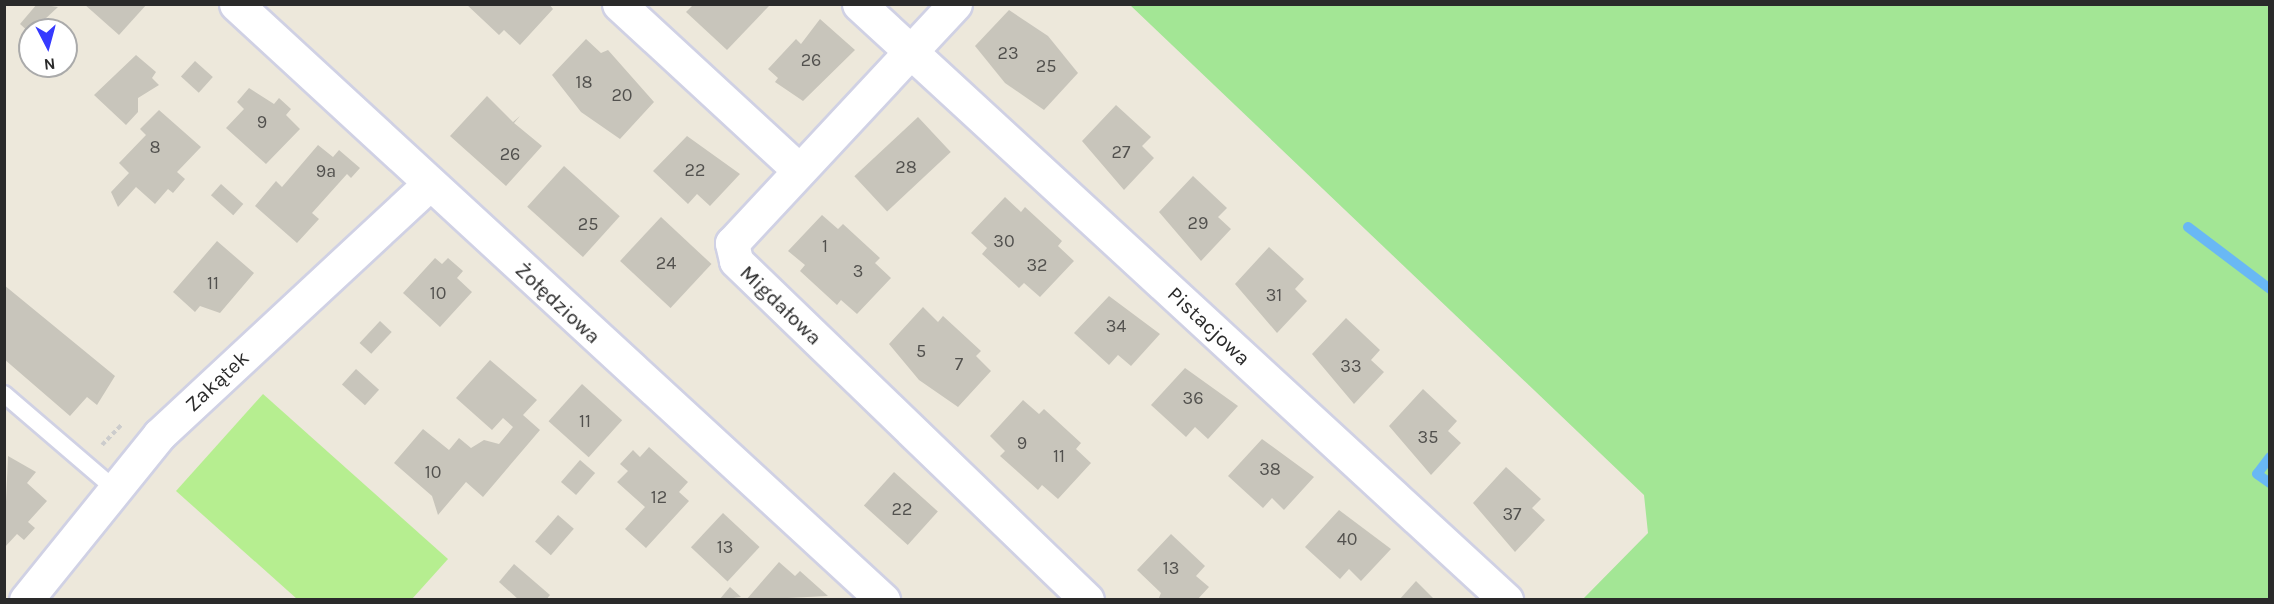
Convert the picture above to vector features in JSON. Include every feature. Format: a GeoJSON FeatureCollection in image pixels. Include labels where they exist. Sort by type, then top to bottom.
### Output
{"type":"FeatureCollection","features":[{"type":"Feature","properties":{"kind":"street","name":"Żołędziowa"},"geometry":{"type":"LineString","coordinates":[[236,4],[883,600]]}},
{"type":"Feature","properties":{"kind":"street"},"geometry":{"type":"LineString","coordinates":[[619,4],[798,169],[912,53],[955,4]]}},
{"type":"Feature","properties":{"kind":"street","name":"Pistacjowa"},"geometry":{"type":"LineString","coordinates":[[859,4],[1506,600]]}},
{"type":"Feature","properties":{"kind":"street","name":"Migdałowa"},"geometry":{"type":"LineString","coordinates":[[798,169],[732,243],[736,261],[1087,600]]}},
{"type":"Feature","properties":{"kind":"street","name":"Zakątek"},"geometry":{"type":"LineString","coordinates":[[26,600],[159,435],[429,184]]}},
{"type":"Feature","properties":{"kind":"lane"},"geometry":{"type":"LineString","coordinates":[[4,394],[115,489]]}},
{"type":"Feature","properties":{"kind":"green space"},"geometry":{"type":"Polygon","coordinates":[[[1130,5],[2269,5],[2269,599],[1583,599],[1648,533],[1644,495],[1130,5]]]}},
{"type":"Feature","properties":{"kind":"green space"},"geometry":{"type":"Polygon","coordinates":[[[263,394],[448,559],[412,599],[297,599],[176,491],[263,394]]]}},
{"type":"Feature","properties":{"kind":"building"},"geometry":{"type":"Polygon","coordinates":[[[37,4],[58,7],[46,18],[25,18],[37,4]]]}},
{"type":"Feature","properties":{"kind":"building"},"geometry":{"type":"Polygon","coordinates":[[[84,4],[147,4],[119,35],[84,4]]]}},
{"type":"Feature","properties":{"kind":"building"},"geometry":{"type":"Polygon","coordinates":[[[466,4],[549,4],[553,9],[520,45],[504,30],[499,35],[466,4]]]}},
{"type":"Feature","properties":{"kind":"building"},"geometry":{"type":"Polygon","coordinates":[[[693,5],[770,5],[727,50],[686,12],[693,5]]]}},
{"type":"Feature","properties":{"kind":"building"},"geometry":{"type":"Polygon","coordinates":[[[1009,10],[1048,36],[1078,73],[1044,110],[1005,83],[975,46],[1009,10]]]}},
{"type":"Feature","properties":{"kind":"building"},"geometry":{"type":"Polygon","coordinates":[[[820,19],[855,50],[803,101],[775,82],[778,78],[768,69],[796,39],[801,44],[820,19]]]}},
{"type":"Feature","properties":{"kind":"building"},"geometry":{"type":"Polygon","coordinates":[[[586,39],[601,53],[608,50],[654,102],[620,139],[581,112],[552,75],[586,39]]]}},
{"type":"Feature","properties":{"kind":"building"},"geometry":{"type":"Polygon","coordinates":[[[136,55],[156,72],[152,78],[159,85],[138,98],[138,112],[126,125],[94,95],[136,55]]]}},
{"type":"Feature","properties":{"kind":"building"},"geometry":{"type":"Polygon","coordinates":[[[195,61],[213,77],[199,93],[181,77],[195,61]]]}},
{"type":"Feature","properties":{"kind":"building"},"geometry":{"type":"Polygon","coordinates":[[[249,88],[274,104],[279,98],[291,109],[286,115],[300,129],[266,164],[226,128],[244,109],[237,102],[249,88]]]}},
{"type":"Feature","properties":{"kind":"building"},"geometry":{"type":"Polygon","coordinates":[[[487,96],[513,122],[520,116],[514,123],[542,146],[506,186],[450,136],[487,96]]]}},
{"type":"Feature","properties":{"kind":"building"},"geometry":{"type":"Polygon","coordinates":[[[1116,105],[1151,137],[1142,146],[1154,158],[1124,190],[1082,141],[1116,105]]]}},
{"type":"Feature","properties":{"kind":"building"},"geometry":{"type":"Polygon","coordinates":[[[159,110],[201,147],[177,172],[185,179],[173,193],[168,189],[155,204],[136,187],[118,207],[111,192],[129,173],[119,163],[146,135],[140,129],[159,110]]]}},
{"type":"Feature","properties":{"kind":"building"},"geometry":{"type":"Polygon","coordinates":[[[918,117],[951,152],[887,211],[854,176],[918,117]]]}},
{"type":"Feature","properties":{"kind":"building"},"geometry":{"type":"Polygon","coordinates":[[[687,136],[740,174],[710,206],[697,194],[688,204],[653,171],[687,136]]]}},
{"type":"Feature","properties":{"kind":"building"},"geometry":{"type":"Polygon","coordinates":[[[318,145],[333,157],[339,150],[360,168],[351,178],[347,174],[312,213],[319,219],[297,243],[255,206],[276,181],[282,187],[318,145]]]}},
{"type":"Feature","properties":{"kind":"building"},"geometry":{"type":"Polygon","coordinates":[[[564,166],[620,216],[583,257],[527,207],[564,166]]]}},
{"type":"Feature","properties":{"kind":"building"},"geometry":{"type":"Polygon","coordinates":[[[1193,176],[1227,208],[1218,217],[1231,229],[1201,261],[1159,212],[1193,176]]]}},
{"type":"Feature","properties":{"kind":"building"},"geometry":{"type":"Polygon","coordinates":[[[221,184],[243,204],[233,215],[211,195],[221,184]]]}},
{"type":"Feature","properties":{"kind":"building"},"geometry":{"type":"Polygon","coordinates":[[[1005,197],[1021,212],[1025,207],[1062,241],[1058,246],[1074,261],[1040,297],[1024,283],[1019,288],[982,254],[987,248],[971,233],[1005,197]]]}},
{"type":"Feature","properties":{"kind":"building"},"geometry":{"type":"Polygon","coordinates":[[[822,215],[838,229],[843,224],[880,258],[875,263],[891,278],[857,314],[841,300],[837,305],[800,271],[805,265],[788,251],[822,215]]]}},
{"type":"Feature","properties":{"kind":"building"},"geometry":{"type":"Polygon","coordinates":[[[661,217],[711,264],[671,308],[620,261],[661,217]]]}},
{"type":"Feature","properties":{"kind":"building"},"geometry":{"type":"Polygon","coordinates":[[[217,241],[254,273],[220,313],[200,306],[195,312],[173,292],[217,241]]]}},
{"type":"Feature","properties":{"kind":"building"},"geometry":{"type":"Polygon","coordinates":[[[1269,247],[1304,279],[1295,289],[1307,301],[1277,333],[1235,284],[1269,247]]]}},
{"type":"Feature","properties":{"kind":"building"},"geometry":{"type":"Polygon","coordinates":[[[435,258],[442,264],[448,258],[463,271],[457,278],[472,292],[440,327],[403,293],[435,258]]]}},
{"type":"Feature","properties":{"kind":"building"},"geometry":{"type":"Polygon","coordinates":[[[4,285],[115,376],[97,405],[87,397],[70,416],[4,359],[4,285]]]}},
{"type":"Feature","properties":{"kind":"building"},"geometry":{"type":"Polygon","coordinates":[[[1109,296],[1160,334],[1131,366],[1118,355],[1109,365],[1074,333],[1109,296]]]}},
{"type":"Feature","properties":{"kind":"building"},"geometry":{"type":"Polygon","coordinates":[[[923,307],[938,322],[943,316],[981,351],[976,356],[991,371],[958,407],[919,380],[889,344],[923,307]]]}},
{"type":"Feature","properties":{"kind":"building"},"geometry":{"type":"Polygon","coordinates":[[[1346,318],[1380,350],[1371,360],[1384,372],[1354,404],[1312,354],[1346,318]]]}},
{"type":"Feature","properties":{"kind":"building"},"geometry":{"type":"Polygon","coordinates":[[[380,321],[392,332],[371,354],[360,343],[380,321]]]}},
{"type":"Feature","properties":{"kind":"building"},"geometry":{"type":"Polygon","coordinates":[[[490,360],[537,400],[523,415],[540,430],[483,497],[466,482],[438,515],[432,496],[394,463],[423,429],[449,450],[459,438],[471,448],[484,440],[499,444],[513,427],[503,418],[492,430],[456,398],[490,360]]]}},
{"type":"Feature","properties":{"kind":"building"},"geometry":{"type":"Polygon","coordinates":[[[1185,368],[1238,406],[1208,439],[1195,427],[1186,437],[1151,405],[1185,368]]]}},
{"type":"Feature","properties":{"kind":"building"},"geometry":{"type":"Polygon","coordinates":[[[356,369],[379,390],[365,405],[342,385],[356,369]]]}},
{"type":"Feature","properties":{"kind":"building"},"geometry":{"type":"Polygon","coordinates":[[[582,384],[622,420],[589,457],[549,421],[582,384]]]}},
{"type":"Feature","properties":{"kind":"building"},"geometry":{"type":"Polygon","coordinates":[[[1423,389],[1457,421],[1448,431],[1461,443],[1431,475],[1389,426],[1423,389]]]}},
{"type":"Feature","properties":{"kind":"building"},"geometry":{"type":"Polygon","coordinates":[[[1023,400],[1039,414],[1044,409],[1081,443],[1076,449],[1091,463],[1058,499],[1042,485],[1038,490],[1000,456],[1005,451],[990,436],[1023,400]]]}},
{"type":"Feature","properties":{"kind":"building"},"geometry":{"type":"Polygon","coordinates":[[[1262,439],[1314,477],[1284,510],[1272,498],[1263,508],[1228,476],[1262,439]]]}},
{"type":"Feature","properties":{"kind":"building"},"geometry":{"type":"Polygon","coordinates":[[[649,447],[688,482],[679,492],[689,501],[646,548],[625,529],[645,507],[617,482],[628,471],[620,464],[633,450],[640,457],[649,447]]]}},
{"type":"Feature","properties":{"kind":"building"},"geometry":{"type":"Polygon","coordinates":[[[8,456],[36,472],[27,483],[47,501],[28,522],[35,528],[24,540],[17,534],[4,548],[8,456]]]}},
{"type":"Feature","properties":{"kind":"building"},"geometry":{"type":"Polygon","coordinates":[[[580,460],[595,473],[576,495],[561,482],[580,460]]]}},
{"type":"Feature","properties":{"kind":"building"},"geometry":{"type":"Polygon","coordinates":[[[1506,467],[1541,499],[1532,508],[1545,520],[1515,552],[1473,503],[1506,467]]]}},
{"type":"Feature","properties":{"kind":"building"},"geometry":{"type":"Polygon","coordinates":[[[894,472],[938,511],[908,545],[864,505],[894,472]]]}},
{"type":"Feature","properties":{"kind":"building"},"geometry":{"type":"Polygon","coordinates":[[[1339,510],[1391,549],[1361,581],[1349,569],[1340,579],[1305,547],[1339,510]]]}},
{"type":"Feature","properties":{"kind":"building"},"geometry":{"type":"Polygon","coordinates":[[[723,513],[760,547],[728,581],[691,547],[723,513]]]}},
{"type":"Feature","properties":{"kind":"building"},"geometry":{"type":"Polygon","coordinates":[[[558,515],[574,529],[551,555],[535,541],[558,515]]]}},
{"type":"Feature","properties":{"kind":"building"},"geometry":{"type":"Polygon","coordinates":[[[1171,534],[1205,566],[1196,576],[1209,587],[1197,600],[1158,600],[1161,593],[1137,570],[1171,534]]]}},
{"type":"Feature","properties":{"kind":"building"},"geometry":{"type":"Polygon","coordinates":[[[779,562],[795,576],[800,571],[828,596],[746,600],[779,562]]]}},
{"type":"Feature","properties":{"kind":"building"},"geometry":{"type":"Polygon","coordinates":[[[514,564],[550,595],[546,600],[519,600],[499,582],[514,564]]]}},
{"type":"Feature","properties":{"kind":"building"},"geometry":{"type":"Polygon","coordinates":[[[1416,581],[1435,600],[1399,600],[1416,581]]]}},
{"type":"Feature","properties":{"kind":"building"},"geometry":{"type":"Polygon","coordinates":[[[730,587],[741,597],[719,600],[730,587]]]}},
{"type":"Feature","properties":{"kind":"waterway"},"geometry":{"type":"LineString","coordinates":[[2188,227],[2270,289]]}},
{"type":"Feature","properties":{"kind":"waterway"},"geometry":{"type":"LineString","coordinates":[[2270,457],[2257,474],[2270,483]]}}]}
